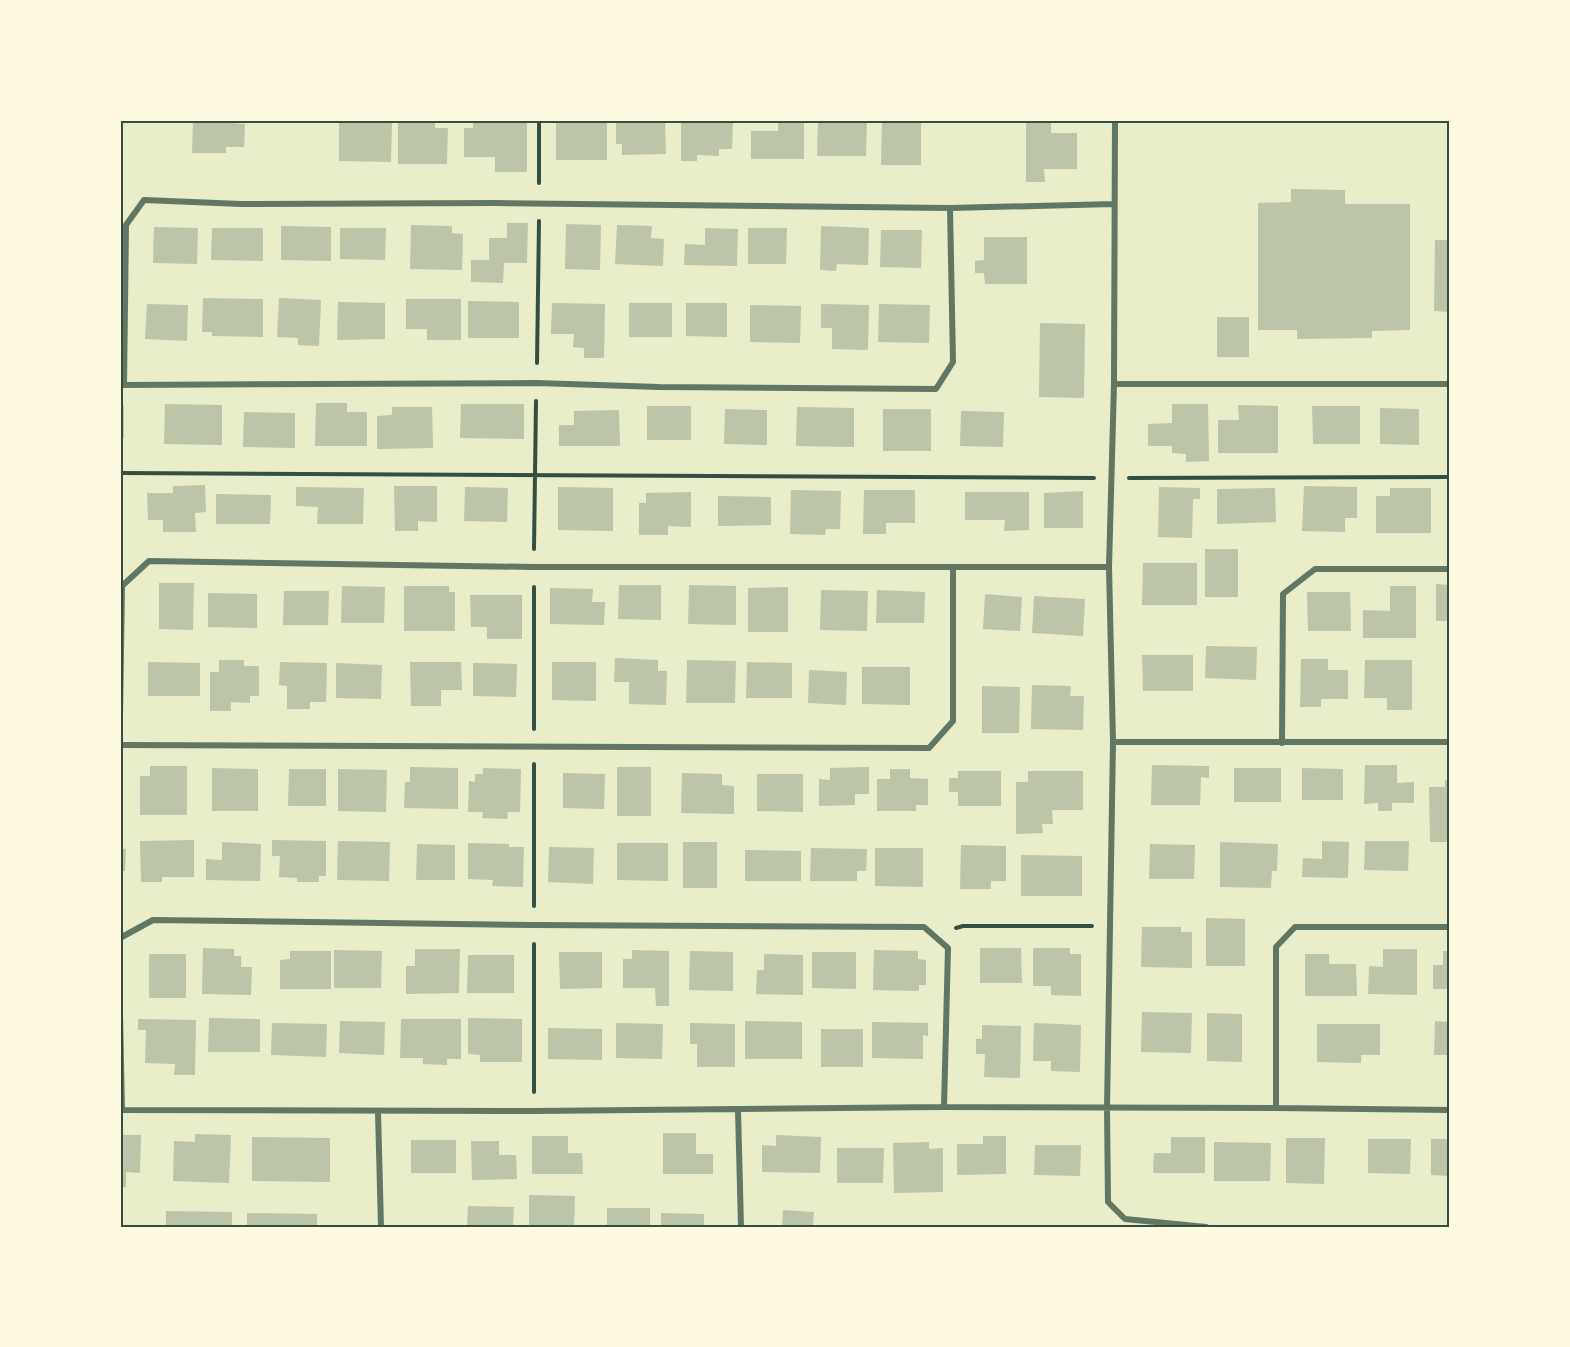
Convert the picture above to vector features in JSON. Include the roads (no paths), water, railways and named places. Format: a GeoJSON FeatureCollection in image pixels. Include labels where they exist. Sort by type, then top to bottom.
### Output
{"type":"FeatureCollection","features":[{"type":"Feature","properties":{"kind":"street"},"geometry":{"type":"LineString","coordinates":[[1114,120],[1114,384],[1109,567],[1113,742],[1107,1109],[1108,1202],[1125,1220],[1206,1227]]}},
{"type":"Feature","properties":{"kind":"street"},"geometry":{"type":"LineString","coordinates":[[950,208],[953,362],[936,389],[659,387],[537,383],[122,385],[126,225],[144,201],[241,204],[495,203],[950,208],[1114,204]]}},
{"type":"Feature","properties":{"kind":"street"},"geometry":{"type":"LineString","coordinates":[[1114,384],[1450,384]]}},
{"type":"Feature","properties":{"kind":"street"},"geometry":{"type":"LineString","coordinates":[[120,717],[122,586],[148,561],[534,567],[1109,567]]}},
{"type":"Feature","properties":{"kind":"street"},"geometry":{"type":"LineString","coordinates":[[120,745],[929,748],[953,722],[953,568]]}},
{"type":"Feature","properties":{"kind":"street"},"geometry":{"type":"LineString","coordinates":[[1282,743],[1283,594],[1315,569],[1450,569]]}},
{"type":"Feature","properties":{"kind":"street"},"geometry":{"type":"LineString","coordinates":[[1113,742],[1450,742]]}},
{"type":"Feature","properties":{"kind":"street"},"geometry":{"type":"LineString","coordinates":[[120,938],[153,920],[924,927],[948,948],[944,1107]]}},
{"type":"Feature","properties":{"kind":"street"},"geometry":{"type":"LineString","coordinates":[[1276,1108],[1276,947],[1295,927],[1450,927]]}},
{"type":"Feature","properties":{"kind":"street"},"geometry":{"type":"LineString","coordinates":[[120,1014],[121,1110],[378,1112],[944,1107],[1450,1110]]}},
{"type":"Feature","properties":{"kind":"street"},"geometry":{"type":"LineString","coordinates":[[738,1110],[741,1227]]}},
{"type":"Feature","properties":{"kind":"street"},"geometry":{"type":"LineString","coordinates":[[378,1112],[381,1227]]}}]}
